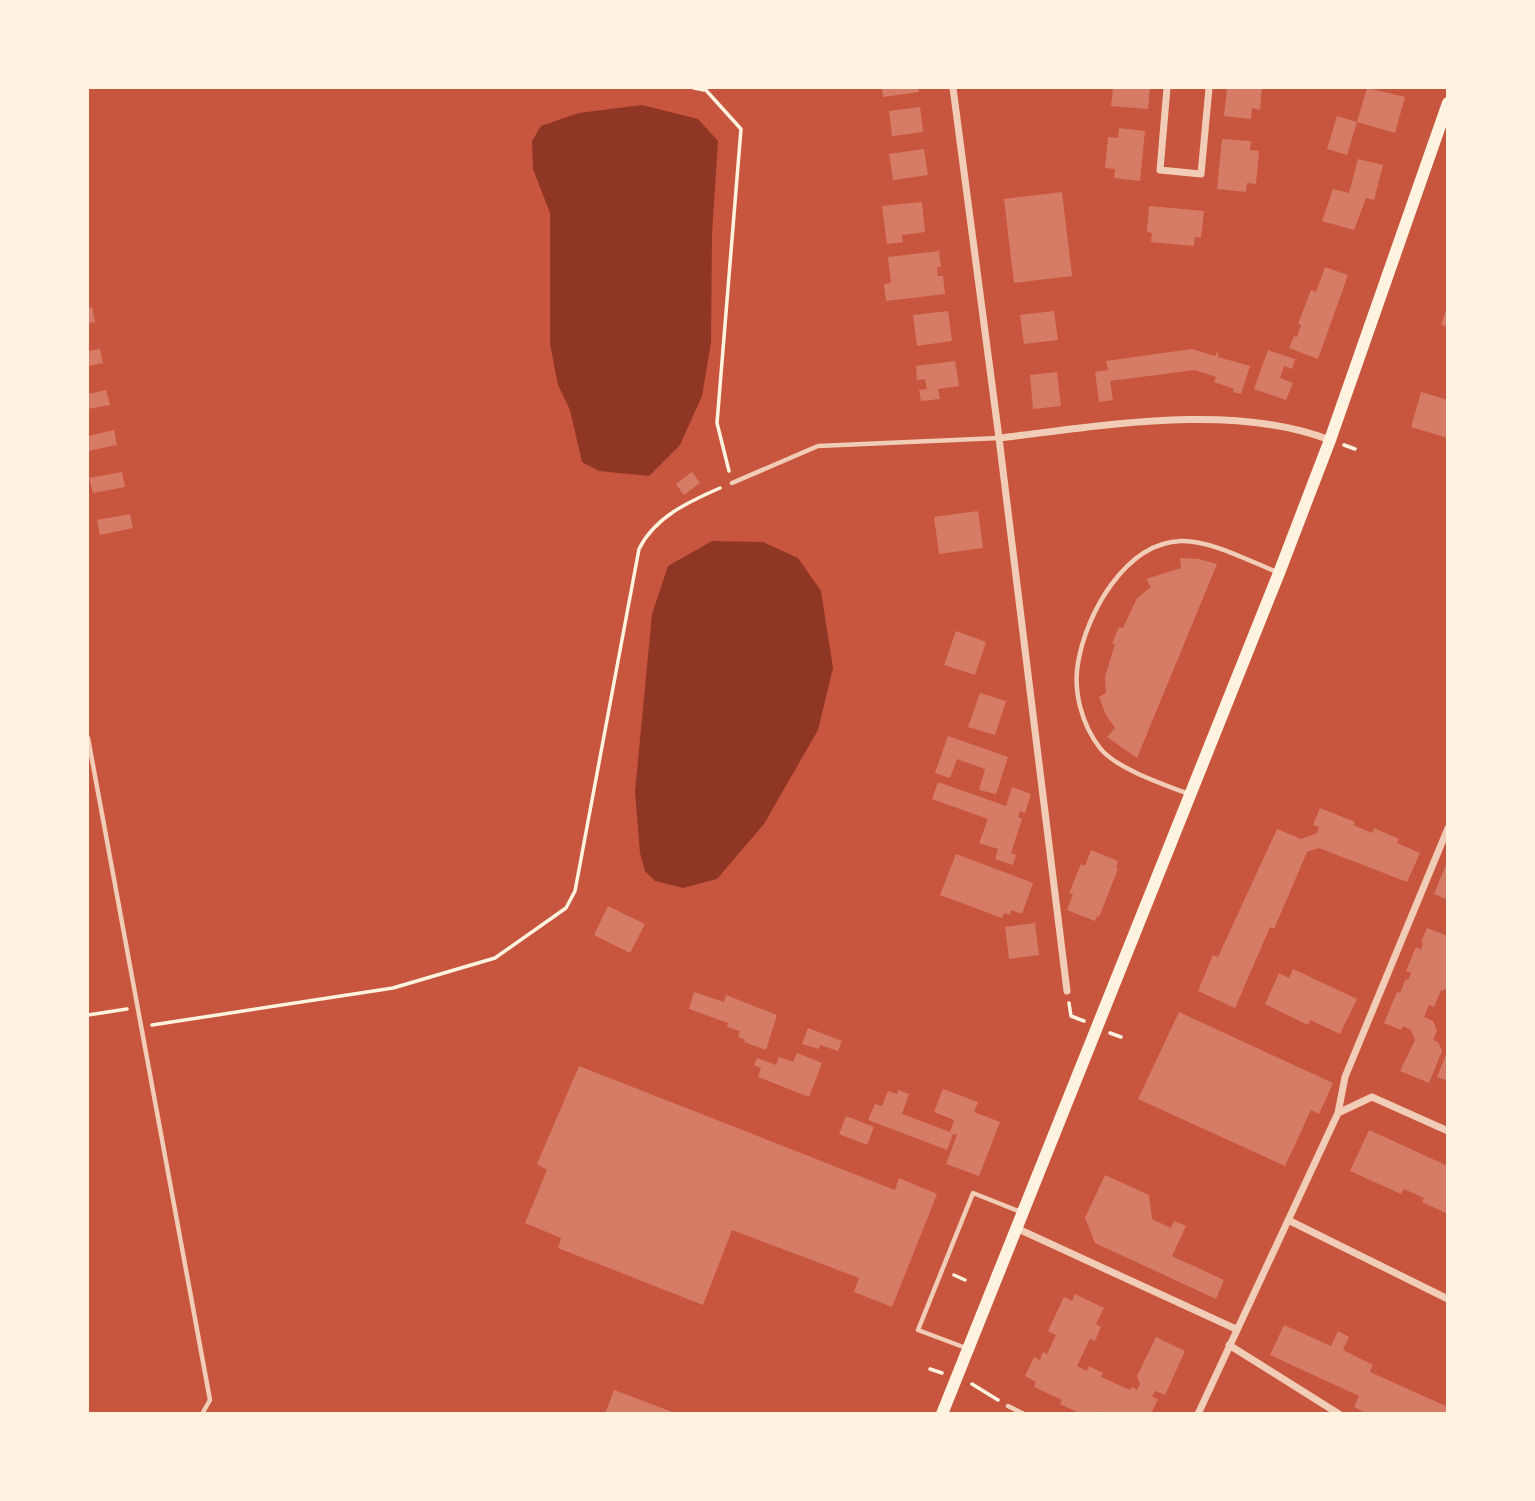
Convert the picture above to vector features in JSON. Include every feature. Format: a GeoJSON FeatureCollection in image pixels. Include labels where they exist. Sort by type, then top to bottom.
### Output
{"type":"FeatureCollection","features":[{"type":"Feature","properties":{"kind":"main road"},"geometry":{"type":"LineString","coordinates":[[943,1413],[1279,573],[1330,440],[1447,103]]}},
{"type":"Feature","properties":{"kind":"street"},"geometry":{"type":"LineString","coordinates":[[953,88],[1067,991]]}},
{"type":"Feature","properties":{"kind":"street"},"geometry":{"type":"LineString","coordinates":[[1167,88],[1160,170],[1201,174],[1209,88]]}},
{"type":"Feature","properties":{"kind":"street"},"geometry":{"type":"LineString","coordinates":[[999,438],[1124,424],[1194,420],[1278,426],[1304,430],[1330,440]]}},
{"type":"Feature","properties":{"kind":"street"},"geometry":{"type":"LineString","coordinates":[[1198,1413],[1338,1113],[1345,1077],[1447,828]]}},
{"type":"Feature","properties":{"kind":"street"},"geometry":{"type":"LineString","coordinates":[[1338,1113],[1372,1097],[1447,1131]]}},
{"type":"Feature","properties":{"kind":"street"},"geometry":{"type":"LineString","coordinates":[[1288,1220],[1447,1299]]}},
{"type":"Feature","properties":{"kind":"street"},"geometry":{"type":"LineString","coordinates":[[1016,1228],[1236,1329]]}},
{"type":"Feature","properties":{"kind":"street"},"geometry":{"type":"LineString","coordinates":[[1229,1345],[1339,1413]]}},
{"type":"Feature","properties":{"kind":"lane"},"geometry":{"type":"LineString","coordinates":[[732,483],[818,446],[999,438]]}},
{"type":"Feature","properties":{"kind":"lane"},"geometry":{"type":"LineString","coordinates":[[1190,795],[1135,772],[1102,751],[1087,729],[1078,700],[1078,664],[1090,625],[1107,591],[1130,564],[1153,546],[1182,541],[1216,548],[1279,573]]}},
{"type":"Feature","properties":{"kind":"lane"},"geometry":{"type":"LineString","coordinates":[[88,738],[210,1400],[202,1413]]}},
{"type":"Feature","properties":{"kind":"lane"},"geometry":{"type":"LineString","coordinates":[[968,1349],[918,1330],[923,1316],[972,1193],[1022,1213]]}},
{"type":"Feature","properties":{"kind":"lane"},"geometry":{"type":"LineString","coordinates":[[1008,1406],[1024,1413]]}},
{"type":"Feature","properties":{"kind":"path"},"geometry":{"type":"LineString","coordinates":[[141,1027],[393,988],[495,958],[566,908],[575,891],[639,549],[648,531],[688,502],[732,483],[717,423],[741,129],[704,89],[694,88]]}},
{"type":"Feature","properties":{"kind":"path"},"geometry":{"type":"LineString","coordinates":[[88,1015],[137,1007]]}},
{"type":"Feature","properties":{"kind":"path"},"geometry":{"type":"LineString","coordinates":[[981,1388],[1008,1406]]}},
{"type":"Feature","properties":{"kind":"shaded area"},"geometry":{"type":"Polygon","coordinates":[[[642,105],[698,119],[718,141],[712,234],[711,342],[702,396],[680,445],[649,476],[599,471],[582,462],[570,410],[558,385],[550,344],[550,213],[533,169],[532,141],[541,126],[579,113],[642,105]]]}},
{"type":"Feature","properties":{"kind":"shaded area"},"geometry":{"type":"Polygon","coordinates":[[[712,541],[763,542],[798,558],[821,591],[833,668],[818,730],[764,824],[717,879],[683,888],[655,881],[645,871],[640,853],[635,792],[652,614],[668,566],[712,541]]]}},
{"type":"Feature","properties":{"kind":"building"},"geometry":{"type":"Polygon","coordinates":[[[882,88],[918,88],[919,92],[883,97],[882,88]]]}},
{"type":"Feature","properties":{"kind":"building"},"geometry":{"type":"Polygon","coordinates":[[[1113,88],[1150,88],[1148,109],[1111,106],[1113,88]]]}},
{"type":"Feature","properties":{"kind":"building"},"geometry":{"type":"Polygon","coordinates":[[[1227,88],[1262,88],[1260,110],[1252,108],[1251,119],[1224,116],[1227,88]]]}},
{"type":"Feature","properties":{"kind":"building"},"geometry":{"type":"Polygon","coordinates":[[[1367,88],[1405,97],[1395,133],[1357,122],[1367,88]]]}},
{"type":"Feature","properties":{"kind":"building"},"geometry":{"type":"Polygon","coordinates":[[[920,107],[923,132],[892,136],[889,111],[920,107]]]}},
{"type":"Feature","properties":{"kind":"building"},"geometry":{"type":"Polygon","coordinates":[[[1337,116],[1357,122],[1347,155],[1327,149],[1337,116]]]}},
{"type":"Feature","properties":{"kind":"building"},"geometry":{"type":"Polygon","coordinates":[[[1119,128],[1145,131],[1140,181],[1114,178],[1115,169],[1105,168],[1108,137],[1118,138],[1119,128]]]}},
{"type":"Feature","properties":{"kind":"building"},"geometry":{"type":"Polygon","coordinates":[[[1222,139],[1251,141],[1250,150],[1259,151],[1256,184],[1247,183],[1246,192],[1217,189],[1222,139]]]}},
{"type":"Feature","properties":{"kind":"building"},"geometry":{"type":"Polygon","coordinates":[[[924,149],[928,175],[893,180],[889,154],[924,149]]]}},
{"type":"Feature","properties":{"kind":"building"},"geometry":{"type":"Polygon","coordinates":[[[1358,159],[1383,165],[1374,200],[1366,198],[1354,230],[1322,221],[1333,189],[1349,193],[1358,159]]]}},
{"type":"Feature","properties":{"kind":"building"},"geometry":{"type":"Polygon","coordinates":[[[1062,192],[1072,276],[1014,283],[1004,199],[1062,192]]]}},
{"type":"Feature","properties":{"kind":"building"},"geometry":{"type":"Polygon","coordinates":[[[922,202],[925,232],[902,235],[903,242],[887,244],[882,206],[922,202]]]}},
{"type":"Feature","properties":{"kind":"building"},"geometry":{"type":"Polygon","coordinates":[[[1149,206],[1204,211],[1201,238],[1195,237],[1194,246],[1151,242],[1152,233],[1147,232],[1149,206]]]}},
{"type":"Feature","properties":{"kind":"building"},"geometry":{"type":"Polygon","coordinates":[[[939,251],[941,267],[937,267],[938,276],[943,276],[945,294],[886,301],[884,284],[891,283],[888,257],[939,251]]]}},
{"type":"Feature","properties":{"kind":"building"},"geometry":{"type":"Polygon","coordinates":[[[1325,267],[1348,275],[1318,359],[1289,348],[1294,336],[1297,337],[1301,325],[1298,324],[1311,290],[1316,292],[1325,267]]]}},
{"type":"Feature","properties":{"kind":"building"},"geometry":{"type":"Polygon","coordinates":[[[92,307],[95,322],[88,323],[88,308],[92,307]]]}},
{"type":"Feature","properties":{"kind":"building"},"geometry":{"type":"Polygon","coordinates":[[[1448,307],[1448,327],[1441,325],[1448,307]]]}},
{"type":"Feature","properties":{"kind":"building"},"geometry":{"type":"Polygon","coordinates":[[[948,311],[952,341],[917,346],[913,315],[948,311]]]}},
{"type":"Feature","properties":{"kind":"building"},"geometry":{"type":"Polygon","coordinates":[[[1054,311],[1058,340],[1024,344],[1020,315],[1054,311]]]}},
{"type":"Feature","properties":{"kind":"building"},"geometry":{"type":"Polygon","coordinates":[[[100,349],[103,363],[88,366],[88,351],[100,349]]]}},
{"type":"Feature","properties":{"kind":"building"},"geometry":{"type":"Polygon","coordinates":[[[1192,349],[1215,356],[1218,350],[1218,357],[1250,366],[1241,394],[1214,382],[1216,377],[1195,370],[1110,381],[1113,400],[1099,402],[1095,372],[1108,370],[1106,361],[1192,349]]]}},
{"type":"Feature","properties":{"kind":"building"},"geometry":{"type":"Polygon","coordinates":[[[1268,350],[1295,359],[1292,369],[1284,366],[1280,378],[1293,383],[1286,400],[1254,389],[1268,350]]]}},
{"type":"Feature","properties":{"kind":"building"},"geometry":{"type":"Polygon","coordinates":[[[955,361],[959,386],[938,389],[940,399],[921,401],[919,390],[927,389],[925,379],[917,380],[916,366],[955,361]]]}},
{"type":"Feature","properties":{"kind":"building"},"geometry":{"type":"Polygon","coordinates":[[[1057,372],[1061,406],[1033,409],[1030,375],[1057,372]]]}},
{"type":"Feature","properties":{"kind":"building"},"geometry":{"type":"Polygon","coordinates":[[[106,390],[110,405],[88,409],[88,394],[106,390]]]}},
{"type":"Feature","properties":{"kind":"building"},"geometry":{"type":"Polygon","coordinates":[[[1421,392],[1448,400],[1448,438],[1411,427],[1421,392]]]}},
{"type":"Feature","properties":{"kind":"building"},"geometry":{"type":"Polygon","coordinates":[[[114,430],[117,445],[88,451],[88,436],[114,430]]]}},
{"type":"Feature","properties":{"kind":"building"},"geometry":{"type":"Polygon","coordinates":[[[122,472],[125,487],[93,493],[89,478],[122,472]]]}},
{"type":"Feature","properties":{"kind":"building"},"geometry":{"type":"Polygon","coordinates":[[[692,472],[700,483],[684,495],[676,484],[692,472]]]}},
{"type":"Feature","properties":{"kind":"building"},"geometry":{"type":"Polygon","coordinates":[[[978,511],[983,548],[939,554],[934,517],[978,511]]]}},
{"type":"Feature","properties":{"kind":"building"},"geometry":{"type":"Polygon","coordinates":[[[130,514],[133,528],[100,535],[97,520],[130,514]]]}},
{"type":"Feature","properties":{"kind":"building"},"geometry":{"type":"Polygon","coordinates":[[[1180,558],[1217,564],[1137,758],[1107,737],[1115,728],[1099,697],[1106,693],[1105,677],[1115,644],[1112,644],[1119,627],[1123,628],[1137,598],[1151,587],[1146,579],[1181,568],[1180,558]]]}},
{"type":"Feature","properties":{"kind":"building"},"geometry":{"type":"Polygon","coordinates":[[[956,631],[986,642],[975,675],[944,665],[956,631]]]}},
{"type":"Feature","properties":{"kind":"building"},"geometry":{"type":"Polygon","coordinates":[[[980,693],[1006,701],[995,735],[968,727],[980,693]]]}},
{"type":"Feature","properties":{"kind":"building"},"geometry":{"type":"Polygon","coordinates":[[[948,736],[1008,757],[996,794],[979,790],[985,769],[957,759],[950,778],[935,773],[948,736]]]}},
{"type":"Feature","properties":{"kind":"building"},"geometry":{"type":"Polygon","coordinates":[[[938,782],[1006,806],[1012,787],[1031,794],[1025,813],[1020,811],[1018,817],[1022,819],[1011,853],[1016,855],[1013,865],[995,859],[998,849],[979,843],[988,819],[932,799],[938,782]]]}},
{"type":"Feature","properties":{"kind":"building"},"geometry":{"type":"Polygon","coordinates":[[[1320,808],[1355,822],[1353,825],[1372,833],[1374,828],[1399,839],[1397,843],[1420,853],[1407,882],[1319,848],[1307,852],[1274,929],[1270,927],[1235,1008],[1198,991],[1213,955],[1218,957],[1277,829],[1301,839],[1317,833],[1319,827],[1313,825],[1320,808]]]}},
{"type":"Feature","properties":{"kind":"building"},"geometry":{"type":"Polygon","coordinates":[[[1091,850],[1118,861],[1118,869],[1095,921],[1067,910],[1073,894],[1069,893],[1081,864],[1085,866],[1091,850]]]}},
{"type":"Feature","properties":{"kind":"building"},"geometry":{"type":"Polygon","coordinates":[[[956,854],[1033,883],[1022,914],[1011,910],[1010,915],[1004,913],[1002,918],[940,895],[956,854]]]}},
{"type":"Feature","properties":{"kind":"building"},"geometry":{"type":"Polygon","coordinates":[[[1448,862],[1448,900],[1434,894],[1448,862]]]}},
{"type":"Feature","properties":{"kind":"building"},"geometry":{"type":"Polygon","coordinates":[[[608,906],[645,924],[630,953],[594,935],[608,906]]]}},
{"type":"Feature","properties":{"kind":"building"},"geometry":{"type":"Polygon","coordinates":[[[1035,923],[1039,955],[1009,959],[1005,927],[1035,923]]]}},
{"type":"Feature","properties":{"kind":"building"},"geometry":{"type":"Polygon","coordinates":[[[1427,928],[1448,936],[1448,983],[1444,991],[1441,990],[1434,1007],[1429,1005],[1424,1017],[1433,1021],[1437,1031],[1433,1040],[1438,1042],[1442,1051],[1429,1083],[1400,1071],[1415,1040],[1411,1030],[1403,1026],[1401,1030],[1384,1023],[1397,992],[1400,993],[1406,979],[1408,980],[1411,973],[1406,971],[1416,947],[1421,950],[1421,942],[1427,928]]]}},
{"type":"Feature","properties":{"kind":"building"},"geometry":{"type":"Polygon","coordinates":[[[1293,969],[1357,999],[1340,1034],[1310,1020],[1308,1025],[1265,1004],[1279,973],[1289,978],[1293,969]]]}},
{"type":"Feature","properties":{"kind":"building"},"geometry":{"type":"Polygon","coordinates":[[[694,992],[724,1002],[726,995],[777,1015],[766,1050],[744,1042],[745,1040],[738,1037],[740,1031],[727,1027],[728,1023],[689,1009],[694,992]]]}},
{"type":"Feature","properties":{"kind":"building"},"geometry":{"type":"Polygon","coordinates":[[[1179,1012],[1333,1083],[1319,1114],[1311,1110],[1285,1166],[1138,1099],[1179,1012]]]}},
{"type":"Feature","properties":{"kind":"building"},"geometry":{"type":"Polygon","coordinates":[[[808,1028],[842,1041],[838,1051],[820,1045],[819,1049],[802,1044],[808,1028]]]}},
{"type":"Feature","properties":{"kind":"building"},"geometry":{"type":"Polygon","coordinates":[[[1448,1052],[1448,1081],[1437,1077],[1448,1052]]]}},
{"type":"Feature","properties":{"kind":"building"},"geometry":{"type":"Polygon","coordinates":[[[797,1053],[822,1063],[809,1097],[758,1077],[761,1068],[754,1065],[757,1058],[776,1065],[779,1057],[793,1062],[797,1053]]]}},
{"type":"Feature","properties":{"kind":"building"},"geometry":{"type":"Polygon","coordinates":[[[579,1066],[895,1190],[899,1178],[937,1194],[892,1307],[854,1292],[859,1278],[732,1230],[703,1305],[558,1248],[561,1238],[525,1223],[547,1170],[537,1164],[579,1066]]]}},
{"type":"Feature","properties":{"kind":"building"},"geometry":{"type":"Polygon","coordinates":[[[943,1089],[978,1102],[974,1112],[1000,1122],[979,1176],[946,1164],[957,1135],[953,1134],[947,1150],[868,1120],[875,1104],[882,1106],[888,1091],[897,1094],[898,1090],[909,1094],[902,1114],[950,1132],[954,1120],[934,1112],[943,1089]]]}},
{"type":"Feature","properties":{"kind":"building"},"geometry":{"type":"Polygon","coordinates":[[[846,1116],[874,1127],[867,1145],[839,1134],[846,1116]]]}},
{"type":"Feature","properties":{"kind":"building"},"geometry":{"type":"Polygon","coordinates":[[[1369,1130],[1448,1166],[1448,1214],[1422,1202],[1424,1198],[1404,1189],[1401,1194],[1350,1171],[1369,1130]]]}},
{"type":"Feature","properties":{"kind":"building"},"geometry":{"type":"Polygon","coordinates":[[[1105,1175],[1149,1195],[1152,1219],[1171,1228],[1174,1221],[1186,1226],[1172,1256],[1224,1280],[1216,1299],[1095,1243],[1085,1218],[1105,1175]]]}},
{"type":"Feature","properties":{"kind":"building"},"geometry":{"type":"Polygon","coordinates":[[[1075,1294],[1104,1308],[1096,1324],[1101,1327],[1095,1341],[1090,1339],[1077,1366],[1087,1371],[1089,1366],[1103,1373],[1101,1377],[1130,1390],[1132,1387],[1137,1390],[1140,1384],[1137,1376],[1156,1337],[1185,1351],[1165,1395],[1155,1391],[1152,1397],[1158,1399],[1151,1414],[1103,1414],[1098,1411],[1097,1414],[1081,1414],[1060,1404],[1062,1400],[1034,1387],[1036,1382],[1025,1376],[1034,1357],[1040,1360],[1043,1352],[1047,1354],[1056,1335],[1048,1331],[1064,1297],[1072,1301],[1075,1294]]]}},
{"type":"Feature","properties":{"kind":"building"},"geometry":{"type":"Polygon","coordinates":[[[1284,1325],[1331,1346],[1338,1331],[1349,1337],[1343,1350],[1373,1365],[1370,1372],[1448,1407],[1448,1414],[1368,1414],[1354,1407],[1359,1396],[1270,1355],[1284,1325]]]}},
{"type":"Feature","properties":{"kind":"building"},"geometry":{"type":"Polygon","coordinates":[[[614,1390],[675,1413],[675,1414],[605,1414],[614,1390]]]}}]}
